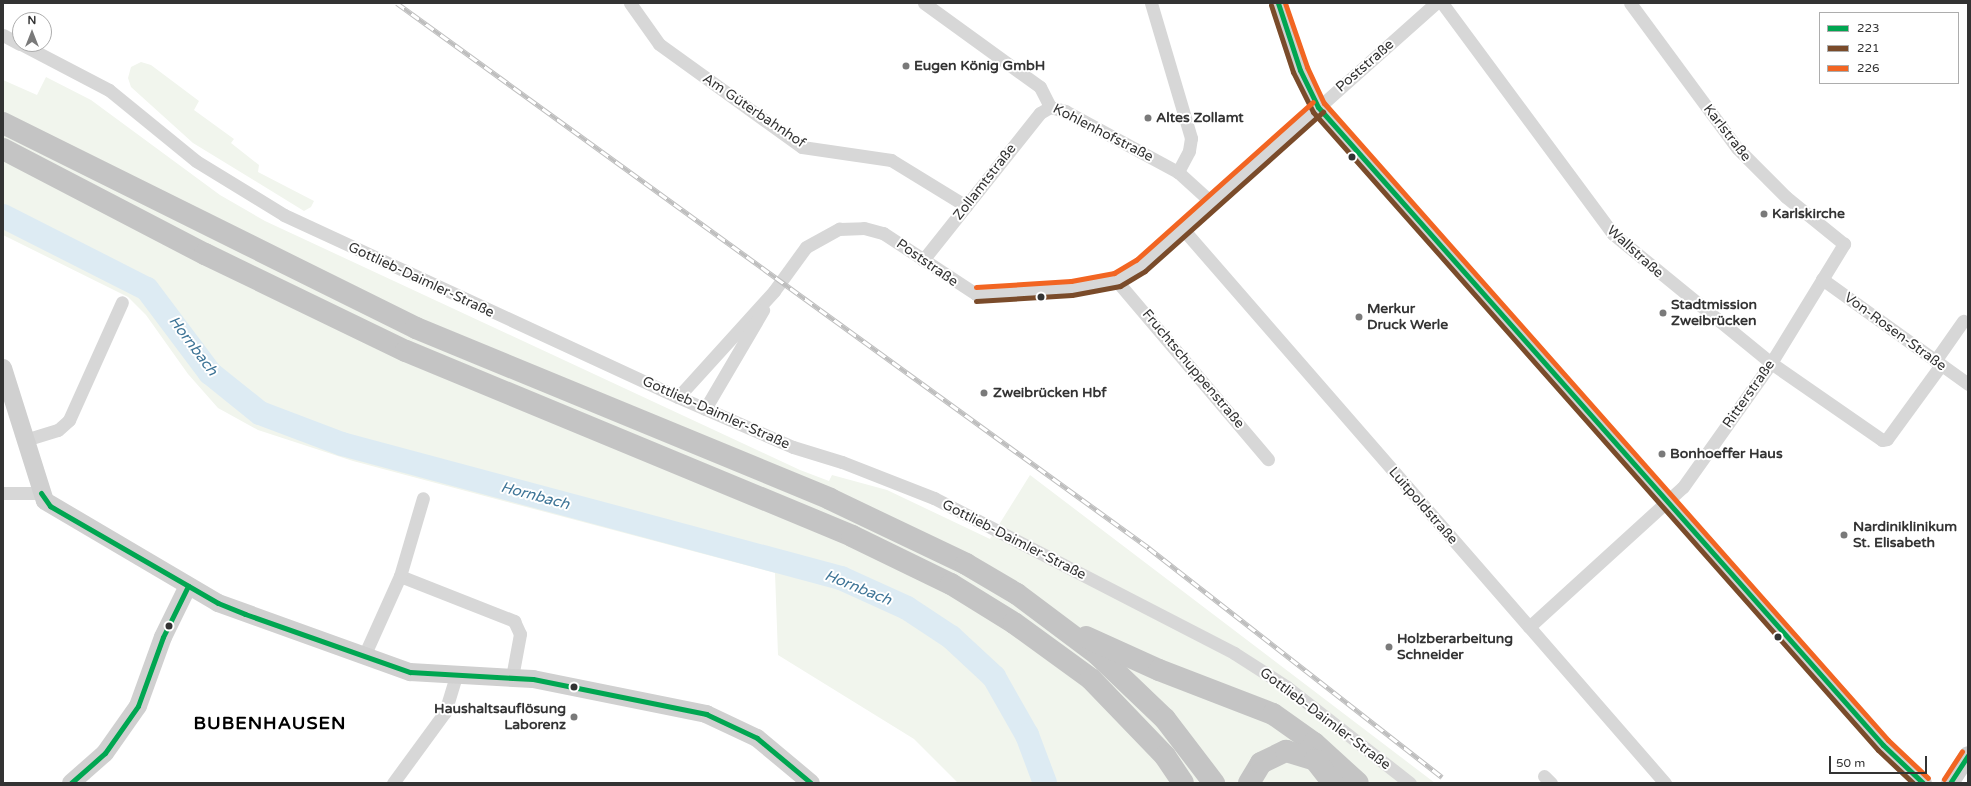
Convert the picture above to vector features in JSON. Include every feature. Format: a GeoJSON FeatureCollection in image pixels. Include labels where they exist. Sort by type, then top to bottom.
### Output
{"type":"FeatureCollection","features":[{"type":"Feature","properties":{"kind":"highway"},"geometry":{"type":"LineString","coordinates":[[3,123],[416,328],[830,499],[919,540],[1017,594],[1062,626],[1124,678],[1160,714],[1214,783]]}},
{"type":"Feature","properties":{"kind":"highway"},"geometry":{"type":"LineString","coordinates":[[3,149],[205,254],[406,351],[852,536],[951,584],[1014,622],[1090,679],[1165,756],[1183,783]]}},
{"type":"Feature","properties":{"kind":"highway"},"geometry":{"type":"LineString","coordinates":[[1062,626],[1159,670],[1268,712],[1333,759],[1358,783]]}},
{"type":"Feature","properties":{"kind":"highway"},"geometry":{"type":"LineString","coordinates":[[1249,783],[1261,763],[1286,752],[1315,760],[1333,783]]}},
{"type":"Feature","properties":{"kind":"highway"},"geometry":{"type":"LineString","coordinates":[[1333,759],[1346,783]]}},
{"type":"Feature","properties":{"kind":"street","name":"Am Güterbahnhof"},"geometry":{"type":"LineString","coordinates":[[630,3],[659,44],[802,146],[891,160],[966,206]]}},
{"type":"Feature","properties":{"kind":"street","name":"Kohlenhofstraße"},"geometry":{"type":"LineString","coordinates":[[924,3],[1040,87],[1050,107],[1065,111],[1178,172],[1211,202]]}},
{"type":"Feature","properties":{"kind":"street"},"geometry":{"type":"LineString","coordinates":[[1150,3],[1191,138],[1189,151],[1178,172]]}},
{"type":"Feature","properties":{"kind":"street"},"geometry":{"type":"LineString","coordinates":[[1278,3],[1300,70],[1318,107],[1883,745],[1922,783]]}},
{"type":"Feature","properties":{"kind":"street","name":"Poststraße"},"geometry":{"type":"LineString","coordinates":[[705,409],[774,291],[806,247],[840,229],[875,230],[976,294],[1065,289],[1116,280],[1140,266],[1436,3]]}},
{"type":"Feature","properties":{"kind":"street","name":"Wallstraße"},"geometry":{"type":"LineString","coordinates":[[1442,3],[1613,234],[1771,363],[1877,438],[1887,439],[1938,363]]}},
{"type":"Feature","properties":{"kind":"street","name":"Karlstraße"},"geometry":{"type":"LineString","coordinates":[[1630,3],[1737,148],[1786,197],[1844,244]]}},
{"type":"Feature","properties":{"kind":"street","name":"Gottlieb-Daimler-Straße"},"geometry":{"type":"LineString","coordinates":[[3,35],[12,40]]}},
{"type":"Feature","properties":{"kind":"street","name":"Gottlieb-Daimler-Straße"},"geometry":{"type":"LineString","coordinates":[[36,52],[99,83],[196,161],[284,215],[678,398],[793,447],[842,462],[934,498],[1234,654],[1287,687],[1410,783]]}},
{"type":"Feature","properties":{"kind":"street","name":"Zollamtstraße"},"geometry":{"type":"LineString","coordinates":[[923,260],[1040,113],[1050,107]]}},
{"type":"Feature","properties":{"kind":"street","name":"Luitpoldstraße"},"geometry":{"type":"LineString","coordinates":[[1182,228],[1665,783]]}},
{"type":"Feature","properties":{"kind":"street","name":"Ritterstraße"},"geometry":{"type":"LineString","coordinates":[[1528,627],[1683,487],[1771,363],[1844,244]]}},
{"type":"Feature","properties":{"kind":"street","name":"Von-Rosen-Straße"},"geometry":{"type":"LineString","coordinates":[[1822,279],[1968,384]]}},
{"type":"Feature","properties":{"kind":"street","name":"Fruchtschuppenstraße"},"geometry":{"type":"LineString","coordinates":[[1116,280],[1268,459]]}},
{"type":"Feature","properties":{"kind":"street","name":"Poststraße"},"geometry":{"type":"LineString","coordinates":[[678,398],[774,291]]}},
{"type":"Feature","properties":{"kind":"street"},"geometry":{"type":"LineString","coordinates":[[25,440],[58,430],[69,420],[122,302]]}},
{"type":"Feature","properties":{"kind":"street"},"geometry":{"type":"LineString","coordinates":[[1938,363],[1963,321]]}},
{"type":"Feature","properties":{"kind":"street"},"geometry":{"type":"LineString","coordinates":[[3,368],[41,493],[50,506],[188,586],[232,608],[410,672],[456,676],[512,677],[723,720],[758,738],[811,783]]}},
{"type":"Feature","properties":{"kind":"street"},"geometry":{"type":"LineString","coordinates":[[3,493],[41,493]]}},
{"type":"Feature","properties":{"kind":"street"},"geometry":{"type":"LineString","coordinates":[[364,656],[400,576],[423,498]]}},
{"type":"Feature","properties":{"kind":"street"},"geometry":{"type":"LineString","coordinates":[[400,576],[514,621],[519,629],[516,659],[512,677]]}},
{"type":"Feature","properties":{"kind":"street"},"geometry":{"type":"LineString","coordinates":[[72,783],[105,753],[138,706],[163,637],[188,586]]}},
{"type":"Feature","properties":{"kind":"street"},"geometry":{"type":"LineString","coordinates":[[393,783],[445,712],[456,676]]}},
{"type":"Feature","properties":{"kind":"street"},"geometry":{"type":"LineString","coordinates":[[1883,745],[1903,783]]}},
{"type":"Feature","properties":{"kind":"street"},"geometry":{"type":"LineString","coordinates":[[1950,783],[1968,755]]}},
{"type":"Feature","properties":{"kind":"shaded area"},"geometry":{"type":"Polygon","coordinates":[[[141,62],[151,65],[199,101],[194,110],[234,139],[231,143],[259,165],[258,172],[314,201],[311,207],[304,211],[193,143],[131,87],[128,78],[131,67],[141,62]]]}},
{"type":"Feature","properties":{"kind":"shaded area"},"geometry":{"type":"Polygon","coordinates":[[[46,77],[91,100],[220,195],[265,221],[800,470],[829,481],[832,475],[887,490],[990,539],[1030,475],[1435,783],[958,783],[914,739],[778,655],[775,573],[353,461],[258,430],[218,408],[188,374],[146,315],[128,297],[3,235],[3,80],[37,95],[46,77]]]}},
{"type":"Feature","properties":{"kind":"waterway","name":"Hornbach"},"geometry":{"type":"LineString","coordinates":[[3,216],[147,289],[210,373],[260,413],[342,444],[841,578],[907,608],[951,637],[994,677],[1027,735],[1045,783]]}},
{"type":"Feature","properties":{"kind":"railway"},"geometry":{"type":"LineString","coordinates":[[397,3],[1149,548],[1442,777]]}},
{"type":"Feature","properties":{"kind":"transit line","name":"223"},"geometry":{"type":"LineString","coordinates":[[1278,3],[1300,70],[1318,107],[1883,745],[1923,783]]}},
{"type":"Feature","properties":{"kind":"transit line","name":"226"},"geometry":{"type":"LineString","coordinates":[[1285,3],[1307,67],[1324,103],[1888,740],[1928,778]]}},
{"type":"Feature","properties":{"kind":"transit line","name":"221"},"geometry":{"type":"LineString","coordinates":[[1271,5],[1293,72],[1313,112],[1878,750],[1913,783]]}},
{"type":"Feature","properties":{"kind":"transit line","name":"226"},"geometry":{"type":"LineString","coordinates":[[976,287],[1071,281],[1114,273],[1136,260],[1313,102]]}},
{"type":"Feature","properties":{"kind":"transit line","name":"221"},"geometry":{"type":"LineString","coordinates":[[976,301],[1072,295],[1120,286],[1145,271],[1323,112]]}},
{"type":"Feature","properties":{"kind":"transit line","name":"223"},"geometry":{"type":"LineString","coordinates":[[41,493],[50,506],[218,603],[245,614],[410,672],[533,679],[706,714],[757,738],[811,783]]}},
{"type":"Feature","properties":{"kind":"transit line","name":"223"},"geometry":{"type":"LineString","coordinates":[[71,783],[105,753],[138,706],[163,637],[188,586]]}},
{"type":"Feature","properties":{"kind":"transit line","name":"226"},"geometry":{"type":"LineString","coordinates":[[1944,779],[1962,751]]}},
{"type":"Feature","properties":{"kind":"transit line","name":"223"},"geometry":{"type":"LineString","coordinates":[[1950,783],[1968,755]]}},
{"type":"Feature","properties":{"kind":"place","name":"Eugen König GmbH"},"geometry":{"type":"Point","coordinates":[906,66]}},
{"type":"Feature","properties":{"kind":"place","name":"Altes Zollamt"},"geometry":{"type":"Point","coordinates":[1148,118]}},
{"type":"Feature","properties":{"kind":"place","name":"Karlskirche"},"geometry":{"type":"Point","coordinates":[1764,214]}},
{"type":"Feature","properties":{"kind":"place","name":"Stadtmission Zweibrücken"},"geometry":{"type":"Point","coordinates":[1663,313]}},
{"type":"Feature","properties":{"kind":"place","name":"Merkur Druck Werle"},"geometry":{"type":"Point","coordinates":[1359,317]}},
{"type":"Feature","properties":{"kind":"place","name":"Zweibrücken Hbf"},"geometry":{"type":"Point","coordinates":[984,393]}},
{"type":"Feature","properties":{"kind":"place","name":"Bonhoeffer Haus"},"geometry":{"type":"Point","coordinates":[1662,454]}},
{"type":"Feature","properties":{"kind":"place","name":"Nardiniklinikum St. Elisabeth"},"geometry":{"type":"Point","coordinates":[1844,535]}},
{"type":"Feature","properties":{"kind":"place","name":"Holzberarbeitung Schneider"},"geometry":{"type":"Point","coordinates":[1389,647]}},
{"type":"Feature","properties":{"kind":"place","name":"Haushaltsauflösung Laborenz"},"geometry":{"type":"Point","coordinates":[574,717]}},
{"type":"Feature","properties":{"kind":"district","name":"BUBENHAUSEN"},"geometry":{"type":"Point","coordinates":[270,723]}}]}
